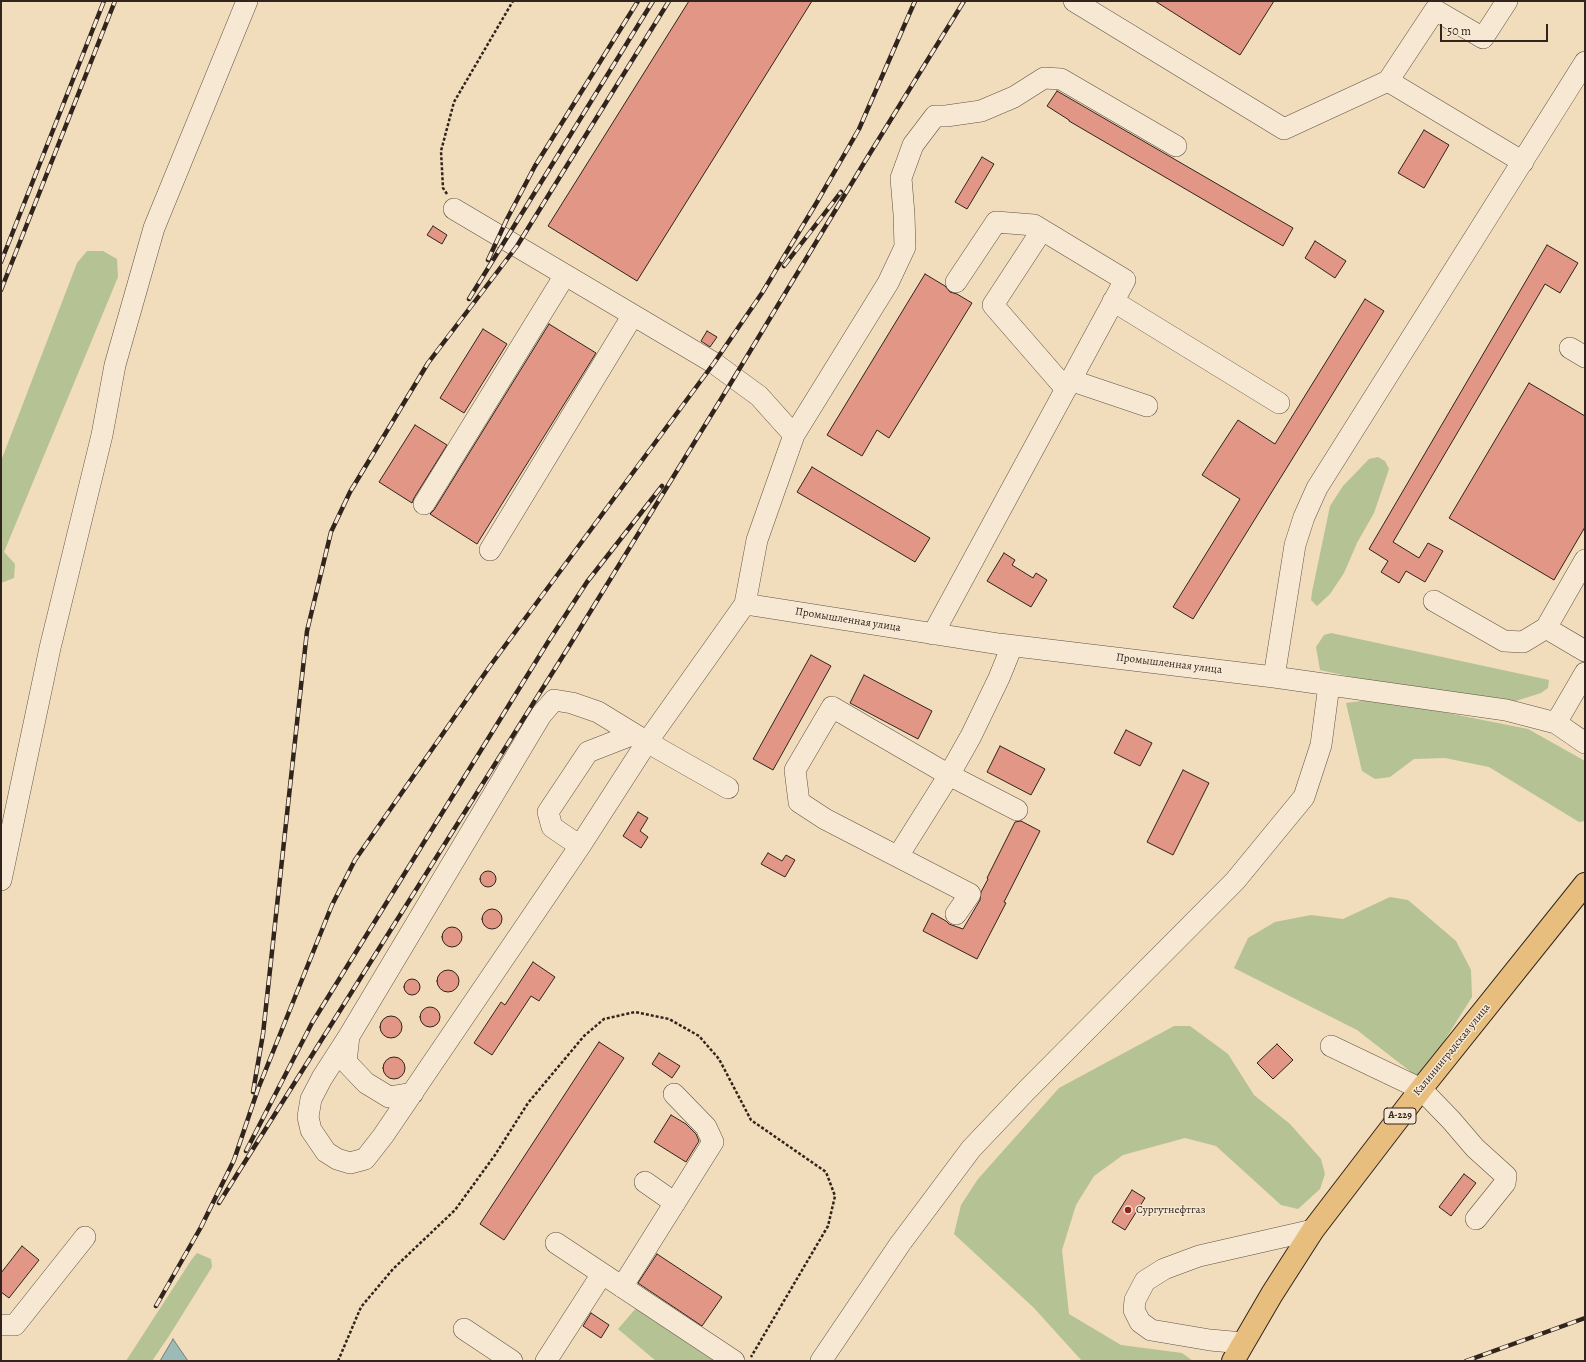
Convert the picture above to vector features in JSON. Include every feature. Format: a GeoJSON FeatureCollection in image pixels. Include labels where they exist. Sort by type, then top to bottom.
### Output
{"type":"FeatureCollection","features":[{"type":"Feature","properties":{"kind":"highway","name":"Калининградская улица"},"geometry":{"type":"LineString","coordinates":[[1238,1352],[1272,1294],[1313,1230],[1421,1089],[1585,884]]}},
{"type":"Feature","properties":{"kind":"street"},"geometry":{"type":"LineString","coordinates":[[1,880],[50,648],[102,435],[115,365],[154,228],[247,1]]}},
{"type":"Feature","properties":{"kind":"street"},"geometry":{"type":"LineString","coordinates":[[1074,1],[1284,130],[1388,81],[1435,10],[1483,38],[1507,1]]}},
{"type":"Feature","properties":{"kind":"street"},"geometry":{"type":"LineString","coordinates":[[1274,677],[1295,546],[1304,517],[1317,488],[1585,62]]}},
{"type":"Feature","properties":{"kind":"street"},"geometry":{"type":"LineString","coordinates":[[728,788],[641,738],[598,712],[572,703],[554,700],[541,715],[349,1036],[322,1078],[311,1099],[308,1117],[311,1130],[326,1152],[337,1159],[350,1163],[365,1159],[383,1136],[580,846],[641,738],[745,604],[757,540],[794,435],[888,283],[905,247],[901,178],[913,145],[935,116],[981,111],[1014,97],[1044,78],[1061,79],[1176,146]]}},
{"type":"Feature","properties":{"kind":"street"},"geometry":{"type":"LineString","coordinates":[[1388,81],[1523,162]]}},
{"type":"Feature","properties":{"kind":"street"},"geometry":{"type":"LineString","coordinates":[[454,209],[714,363],[759,396],[794,435]]}},
{"type":"Feature","properties":{"kind":"street"},"geometry":{"type":"LineString","coordinates":[[933,634],[1125,280],[1034,225],[996,222],[956,282]]}},
{"type":"Feature","properties":{"kind":"street"},"geometry":{"type":"LineString","coordinates":[[1042,230],[993,305],[1068,385],[1148,406]]}},
{"type":"Feature","properties":{"kind":"street"},"geometry":{"type":"LineString","coordinates":[[424,504],[566,275]]}},
{"type":"Feature","properties":{"kind":"street"},"geometry":{"type":"LineString","coordinates":[[1113,301],[1279,403]]}},
{"type":"Feature","properties":{"kind":"street"},"geometry":{"type":"LineString","coordinates":[[490,550],[633,315]]}},
{"type":"Feature","properties":{"kind":"street"},"geometry":{"type":"LineString","coordinates":[[1434,601],[1504,641],[1523,642],[1546,628],[1585,560]]}},
{"type":"Feature","properties":{"kind":"street","name":"Промышленная улица"},"geometry":{"type":"LineString","coordinates":[[745,604],[1012,646],[1274,677],[1506,710],[1556,723],[1585,743]]}},
{"type":"Feature","properties":{"kind":"street"},"geometry":{"type":"LineString","coordinates":[[1546,628],[1585,651]]}},
{"type":"Feature","properties":{"kind":"street"},"geometry":{"type":"LineString","coordinates":[[898,856],[949,775],[999,678],[1012,646]]}},
{"type":"Feature","properties":{"kind":"street"},"geometry":{"type":"LineString","coordinates":[[1556,723],[1584,676]]}},
{"type":"Feature","properties":{"kind":"street"},"geometry":{"type":"LineString","coordinates":[[820,1361],[900,1244],[971,1149],[1026,1091],[1235,881],[1304,796],[1321,745],[1329,685]]}},
{"type":"Feature","properties":{"kind":"street"},"geometry":{"type":"LineString","coordinates":[[956,914],[970,894],[826,819],[799,802],[795,770],[832,707],[949,775],[1017,810]]}},
{"type":"Feature","properties":{"kind":"street"},"geometry":{"type":"LineString","coordinates":[[580,846],[552,827],[548,812],[588,752],[641,738]]}},
{"type":"Feature","properties":{"kind":"street"},"geometry":{"type":"LineString","coordinates":[[349,1036],[346,1062],[366,1083],[389,1097],[412,1093]]}},
{"type":"Feature","properties":{"kind":"street"},"geometry":{"type":"LineString","coordinates":[[1331,1046],[1421,1089],[1451,1120],[1475,1148],[1506,1176],[1505,1183],[1476,1219]]}},
{"type":"Feature","properties":{"kind":"street"},"geometry":{"type":"LineString","coordinates":[[622,1287],[713,1142],[706,1127],[674,1094]]}},
{"type":"Feature","properties":{"kind":"street"},"geometry":{"type":"LineString","coordinates":[[645,1182],[675,1203]]}},
{"type":"Feature","properties":{"kind":"street"},"geometry":{"type":"LineString","coordinates":[[1238,1352],[1210,1340],[1151,1330],[1140,1322],[1134,1310],[1135,1300],[1145,1281],[1164,1269],[1199,1256],[1313,1230]]}},
{"type":"Feature","properties":{"kind":"street"},"geometry":{"type":"LineString","coordinates":[[1,1325],[15,1325],[85,1237]]}},
{"type":"Feature","properties":{"kind":"street"},"geometry":{"type":"LineString","coordinates":[[556,1243],[734,1361]]}},
{"type":"Feature","properties":{"kind":"street"},"geometry":{"type":"LineString","coordinates":[[546,1361],[602,1274]]}},
{"type":"Feature","properties":{"kind":"street"},"geometry":{"type":"LineString","coordinates":[[464,1329],[512,1361]]}},
{"type":"Feature","properties":{"kind":"path"},"geometry":{"type":"LineString","coordinates":[[454,209],[443,188],[441,151],[454,102],[513,1]]}},
{"type":"Feature","properties":{"kind":"path"},"geometry":{"type":"LineString","coordinates":[[338,1361],[361,1307],[393,1269],[455,1210],[495,1155],[528,1103],[584,1036],[604,1019],[635,1012],[669,1019],[699,1036],[719,1059],[751,1120],[826,1172],[835,1196],[828,1226],[748,1361]]}},
{"type":"Feature","properties":{"kind":"green space"},"geometry":{"type":"Polygon","coordinates":[[[87,251],[103,251],[117,259],[118,277],[4,552],[15,564],[14,578],[1,583],[1,461],[77,263],[87,251]]]}},
{"type":"Feature","properties":{"kind":"green space"},"geometry":{"type":"Polygon","coordinates":[[[1378,457],[1385,461],[1389,469],[1374,513],[1357,543],[1344,573],[1330,594],[1317,606],[1311,600],[1312,592],[1330,506],[1343,486],[1369,459],[1378,457]]]}},
{"type":"Feature","properties":{"kind":"green space"},"geometry":{"type":"Polygon","coordinates":[[[1331,633],[1549,680],[1548,688],[1541,693],[1503,705],[1416,691],[1320,670],[1316,647],[1324,635],[1331,633]]]}},
{"type":"Feature","properties":{"kind":"green space"},"geometry":{"type":"Polygon","coordinates":[[[1377,699],[1528,729],[1585,761],[1585,821],[1579,822],[1489,767],[1445,758],[1414,759],[1390,777],[1375,779],[1362,771],[1346,703],[1377,699]]]}},
{"type":"Feature","properties":{"kind":"green space"},"geometry":{"type":"Polygon","coordinates":[[[1390,897],[1408,900],[1456,941],[1471,970],[1472,997],[1420,1079],[1357,1030],[1234,968],[1248,938],[1275,922],[1311,915],[1343,919],[1390,897]]]}},
{"type":"Feature","properties":{"kind":"green space"},"geometry":{"type":"Polygon","coordinates":[[[1174,1026],[1190,1026],[1228,1054],[1254,1095],[1290,1124],[1321,1159],[1325,1174],[1320,1189],[1298,1209],[1281,1205],[1216,1146],[1185,1138],[1123,1155],[1094,1176],[1076,1205],[1062,1250],[1069,1314],[1121,1345],[1182,1353],[1193,1361],[1082,1361],[1034,1308],[954,1234],[961,1205],[978,1179],[1059,1088],[1174,1026]]]}},
{"type":"Feature","properties":{"kind":"green space"},"geometry":{"type":"Polygon","coordinates":[[[197,1253],[211,1259],[212,1267],[169,1336],[152,1361],[126,1361],[192,1259],[197,1253]]]}},
{"type":"Feature","properties":{"kind":"green space"},"geometry":{"type":"Polygon","coordinates":[[[637,1307],[716,1361],[656,1361],[618,1329],[637,1307]]]}},
{"type":"Feature","properties":{"kind":"water"},"geometry":{"type":"Polygon","coordinates":[[[173,1339],[188,1361],[160,1361],[173,1339]]]}},
{"type":"Feature","properties":{"kind":"building"},"geometry":{"type":"Polygon","coordinates":[[[689,1],[812,1],[637,281],[548,226],[689,1]]]}},
{"type":"Feature","properties":{"kind":"building"},"geometry":{"type":"Polygon","coordinates":[[[1155,1],[1274,1],[1240,55],[1155,1]]]}},
{"type":"Feature","properties":{"kind":"building"},"geometry":{"type":"Polygon","coordinates":[[[1057,91],[1293,228],[1283,246],[1069,121],[1047,106],[1057,91]]]}},
{"type":"Feature","properties":{"kind":"building"},"geometry":{"type":"Polygon","coordinates":[[[1424,130],[1449,145],[1424,188],[1398,173],[1424,130]]]}},
{"type":"Feature","properties":{"kind":"building"},"geometry":{"type":"Polygon","coordinates":[[[982,157],[994,164],[967,209],[955,202],[982,157]]]}},
{"type":"Feature","properties":{"kind":"building"},"geometry":{"type":"Polygon","coordinates":[[[433,226],[447,235],[442,244],[427,235],[433,226]]]}},
{"type":"Feature","properties":{"kind":"building"},"geometry":{"type":"Polygon","coordinates":[[[1315,241],[1346,261],[1335,278],[1305,258],[1315,241]]]}},
{"type":"Feature","properties":{"kind":"building"},"geometry":{"type":"Polygon","coordinates":[[[1547,245],[1578,263],[1560,293],[1545,284],[1393,542],[1419,558],[1428,543],[1443,551],[1425,582],[1406,571],[1399,583],[1381,572],[1388,561],[1369,549],[1547,245]]]}},
{"type":"Feature","properties":{"kind":"building"},"geometry":{"type":"Polygon","coordinates":[[[925,274],[945,286],[950,292],[957,294],[972,303],[889,438],[877,430],[862,456],[827,435],[925,274]]]}},
{"type":"Feature","properties":{"kind":"building"},"geometry":{"type":"Polygon","coordinates":[[[1365,299],[1384,311],[1193,619],[1173,607],[1240,499],[1202,475],[1238,420],[1275,444],[1365,299]]]}},
{"type":"Feature","properties":{"kind":"building"},"geometry":{"type":"Polygon","coordinates":[[[549,324],[596,353],[477,544],[430,514],[434,510],[549,324]]]}},
{"type":"Feature","properties":{"kind":"building"},"geometry":{"type":"Polygon","coordinates":[[[483,329],[507,344],[464,413],[440,398],[483,329]]]}},
{"type":"Feature","properties":{"kind":"building"},"geometry":{"type":"Polygon","coordinates":[[[707,331],[717,337],[710,347],[701,341],[707,331]]]}},
{"type":"Feature","properties":{"kind":"building"},"geometry":{"type":"Polygon","coordinates":[[[1529,383],[1585,416],[1585,527],[1554,580],[1449,518],[1529,383]]]}},
{"type":"Feature","properties":{"kind":"building"},"geometry":{"type":"Polygon","coordinates":[[[415,425],[447,445],[412,503],[379,482],[415,425]]]}},
{"type":"Feature","properties":{"kind":"building"},"geometry":{"type":"Polygon","coordinates":[[[812,467],[930,538],[915,562],[797,492],[812,467]]]}},
{"type":"Feature","properties":{"kind":"building"},"geometry":{"type":"Polygon","coordinates":[[[1004,553],[1015,560],[1012,565],[1033,578],[1036,573],[1047,580],[1031,607],[987,581],[1004,553]]]}},
{"type":"Feature","properties":{"kind":"building"},"geometry":{"type":"Polygon","coordinates":[[[811,655],[831,666],[773,770],[753,759],[811,655]]]}},
{"type":"Feature","properties":{"kind":"building"},"geometry":{"type":"Polygon","coordinates":[[[864,675],[932,711],[918,739],[850,703],[864,675]]]}},
{"type":"Feature","properties":{"kind":"building"},"geometry":{"type":"Polygon","coordinates":[[[1126,730],[1152,743],[1140,766],[1114,753],[1126,730]]]}},
{"type":"Feature","properties":{"kind":"building"},"geometry":{"type":"Polygon","coordinates":[[[1000,746],[1045,769],[1031,795],[987,772],[1000,746]]]}},
{"type":"Feature","properties":{"kind":"building"},"geometry":{"type":"Polygon","coordinates":[[[1183,770],[1209,783],[1173,855],[1147,842],[1183,770]]]}},
{"type":"Feature","properties":{"kind":"building"},"geometry":{"type":"Polygon","coordinates":[[[638,812],[648,818],[640,831],[648,837],[641,848],[623,836],[638,812]]]}},
{"type":"Feature","properties":{"kind":"building"},"geometry":{"type":"Polygon","coordinates":[[[1021,821],[1040,831],[1004,902],[1006,903],[977,959],[923,931],[932,913],[949,924],[963,929],[980,900],[981,892],[988,879],[987,878],[1015,822],[1021,821]]]}},
{"type":"Feature","properties":{"kind":"building"},"geometry":{"type":"Polygon","coordinates":[[[768,853],[782,861],[786,855],[795,860],[785,877],[761,864],[768,853]]]}},
{"type":"Feature","properties":{"kind":"building"},"geometry":{"type":"Polygon","coordinates":[[[485,871],[491,871],[496,876],[494,885],[491,887],[485,887],[480,882],[480,876],[485,871]]]}},
{"type":"Feature","properties":{"kind":"building"},"geometry":{"type":"Polygon","coordinates":[[[492,909],[499,912],[502,919],[499,926],[492,929],[485,926],[482,919],[485,912],[492,909]]]}},
{"type":"Feature","properties":{"kind":"building"},"geometry":{"type":"Polygon","coordinates":[[[448,927],[456,927],[462,933],[462,941],[456,947],[448,947],[442,941],[442,933],[448,927]]]}},
{"type":"Feature","properties":{"kind":"building"},"geometry":{"type":"Polygon","coordinates":[[[533,962],[555,977],[539,1001],[531,996],[492,1055],[474,1043],[501,1002],[505,1005],[533,962]]]}},
{"type":"Feature","properties":{"kind":"building"},"geometry":{"type":"Polygon","coordinates":[[[448,970],[456,973],[459,981],[456,989],[448,992],[440,989],[437,981],[440,973],[448,970]]]}},
{"type":"Feature","properties":{"kind":"building"},"geometry":{"type":"Polygon","coordinates":[[[409,979],[415,979],[420,984],[418,993],[415,995],[409,995],[404,990],[404,984],[409,979]]]}},
{"type":"Feature","properties":{"kind":"building"},"geometry":{"type":"Polygon","coordinates":[[[426,1007],[434,1007],[440,1013],[440,1021],[434,1027],[426,1027],[420,1021],[420,1013],[426,1007]]]}},
{"type":"Feature","properties":{"kind":"building"},"geometry":{"type":"Polygon","coordinates":[[[391,1016],[399,1019],[402,1027],[399,1035],[391,1038],[383,1035],[380,1027],[383,1019],[391,1016]]]}},
{"type":"Feature","properties":{"kind":"building"},"geometry":{"type":"Polygon","coordinates":[[[599,1042],[624,1058],[504,1240],[480,1224],[599,1042]]]}},
{"type":"Feature","properties":{"kind":"building"},"geometry":{"type":"Polygon","coordinates":[[[1277,1044],[1293,1060],[1273,1079],[1257,1063],[1277,1044]]]}},
{"type":"Feature","properties":{"kind":"building"},"geometry":{"type":"Polygon","coordinates":[[[659,1053],[680,1066],[672,1078],[652,1064],[659,1053]]]}},
{"type":"Feature","properties":{"kind":"building"},"geometry":{"type":"Polygon","coordinates":[[[394,1057],[402,1060],[405,1068],[402,1076],[394,1079],[386,1076],[383,1068],[386,1060],[394,1057]]]}},
{"type":"Feature","properties":{"kind":"building"},"geometry":{"type":"Polygon","coordinates":[[[671,1115],[686,1124],[696,1134],[699,1141],[686,1162],[654,1142],[671,1115]]]}},
{"type":"Feature","properties":{"kind":"building"},"geometry":{"type":"Polygon","coordinates":[[[1464,1174],[1476,1183],[1451,1216],[1439,1207],[1464,1174]]]}},
{"type":"Feature","properties":{"kind":"building","name":"Сургутнефтгаз"},"geometry":{"type":"Polygon","coordinates":[[[1132,1190],[1145,1198],[1125,1230],[1112,1222],[1132,1190]]]}},
{"type":"Feature","properties":{"kind":"building"},"geometry":{"type":"Polygon","coordinates":[[[22,1246],[39,1260],[9,1298],[1,1292],[1,1273],[22,1246]]]}},
{"type":"Feature","properties":{"kind":"building"},"geometry":{"type":"Polygon","coordinates":[[[657,1254],[722,1297],[702,1326],[638,1283],[657,1254]]]}},
{"type":"Feature","properties":{"kind":"building"},"geometry":{"type":"Polygon","coordinates":[[[591,1313],[609,1325],[601,1338],[583,1326],[591,1313]]]}},
{"type":"Feature","properties":{"kind":"railway"},"geometry":{"type":"LineString","coordinates":[[1,262],[104,1]]}},
{"type":"Feature","properties":{"kind":"railway"},"geometry":{"type":"LineString","coordinates":[[1,290],[115,1]]}},
{"type":"Feature","properties":{"kind":"railway"},"geometry":{"type":"LineString","coordinates":[[488,260],[507,219],[535,166],[638,1]]}},
{"type":"Feature","properties":{"kind":"railway"},"geometry":{"type":"LineString","coordinates":[[469,299],[653,1]]}},
{"type":"Feature","properties":{"kind":"railway"},"geometry":{"type":"LineString","coordinates":[[253,1092],[263,1034],[307,631],[331,532],[350,492],[428,363],[517,246],[669,1]]}},
{"type":"Feature","properties":{"kind":"railway"},"geometry":{"type":"LineString","coordinates":[[156,1306],[201,1227],[234,1160],[258,1089],[332,905],[355,860],[490,666],[714,363],[762,293],[859,129],[915,1]]}},
{"type":"Feature","properties":{"kind":"railway"},"geometry":{"type":"LineString","coordinates":[[219,1203],[568,648],[964,1]]}},
{"type":"Feature","properties":{"kind":"railway"},"geometry":{"type":"LineString","coordinates":[[784,266],[841,192]]}},
{"type":"Feature","properties":{"kind":"railway"},"geometry":{"type":"LineString","coordinates":[[246,1151],[312,1023],[548,642],[587,582],[662,486]]}},
{"type":"Feature","properties":{"kind":"railway"},"geometry":{"type":"LineString","coordinates":[[1466,1361],[1585,1318]]}},
{"type":"Feature","properties":{"kind":"place","name":"Сургутнефтгаз"},"geometry":{"type":"Point","coordinates":[1128,1210]}}]}
